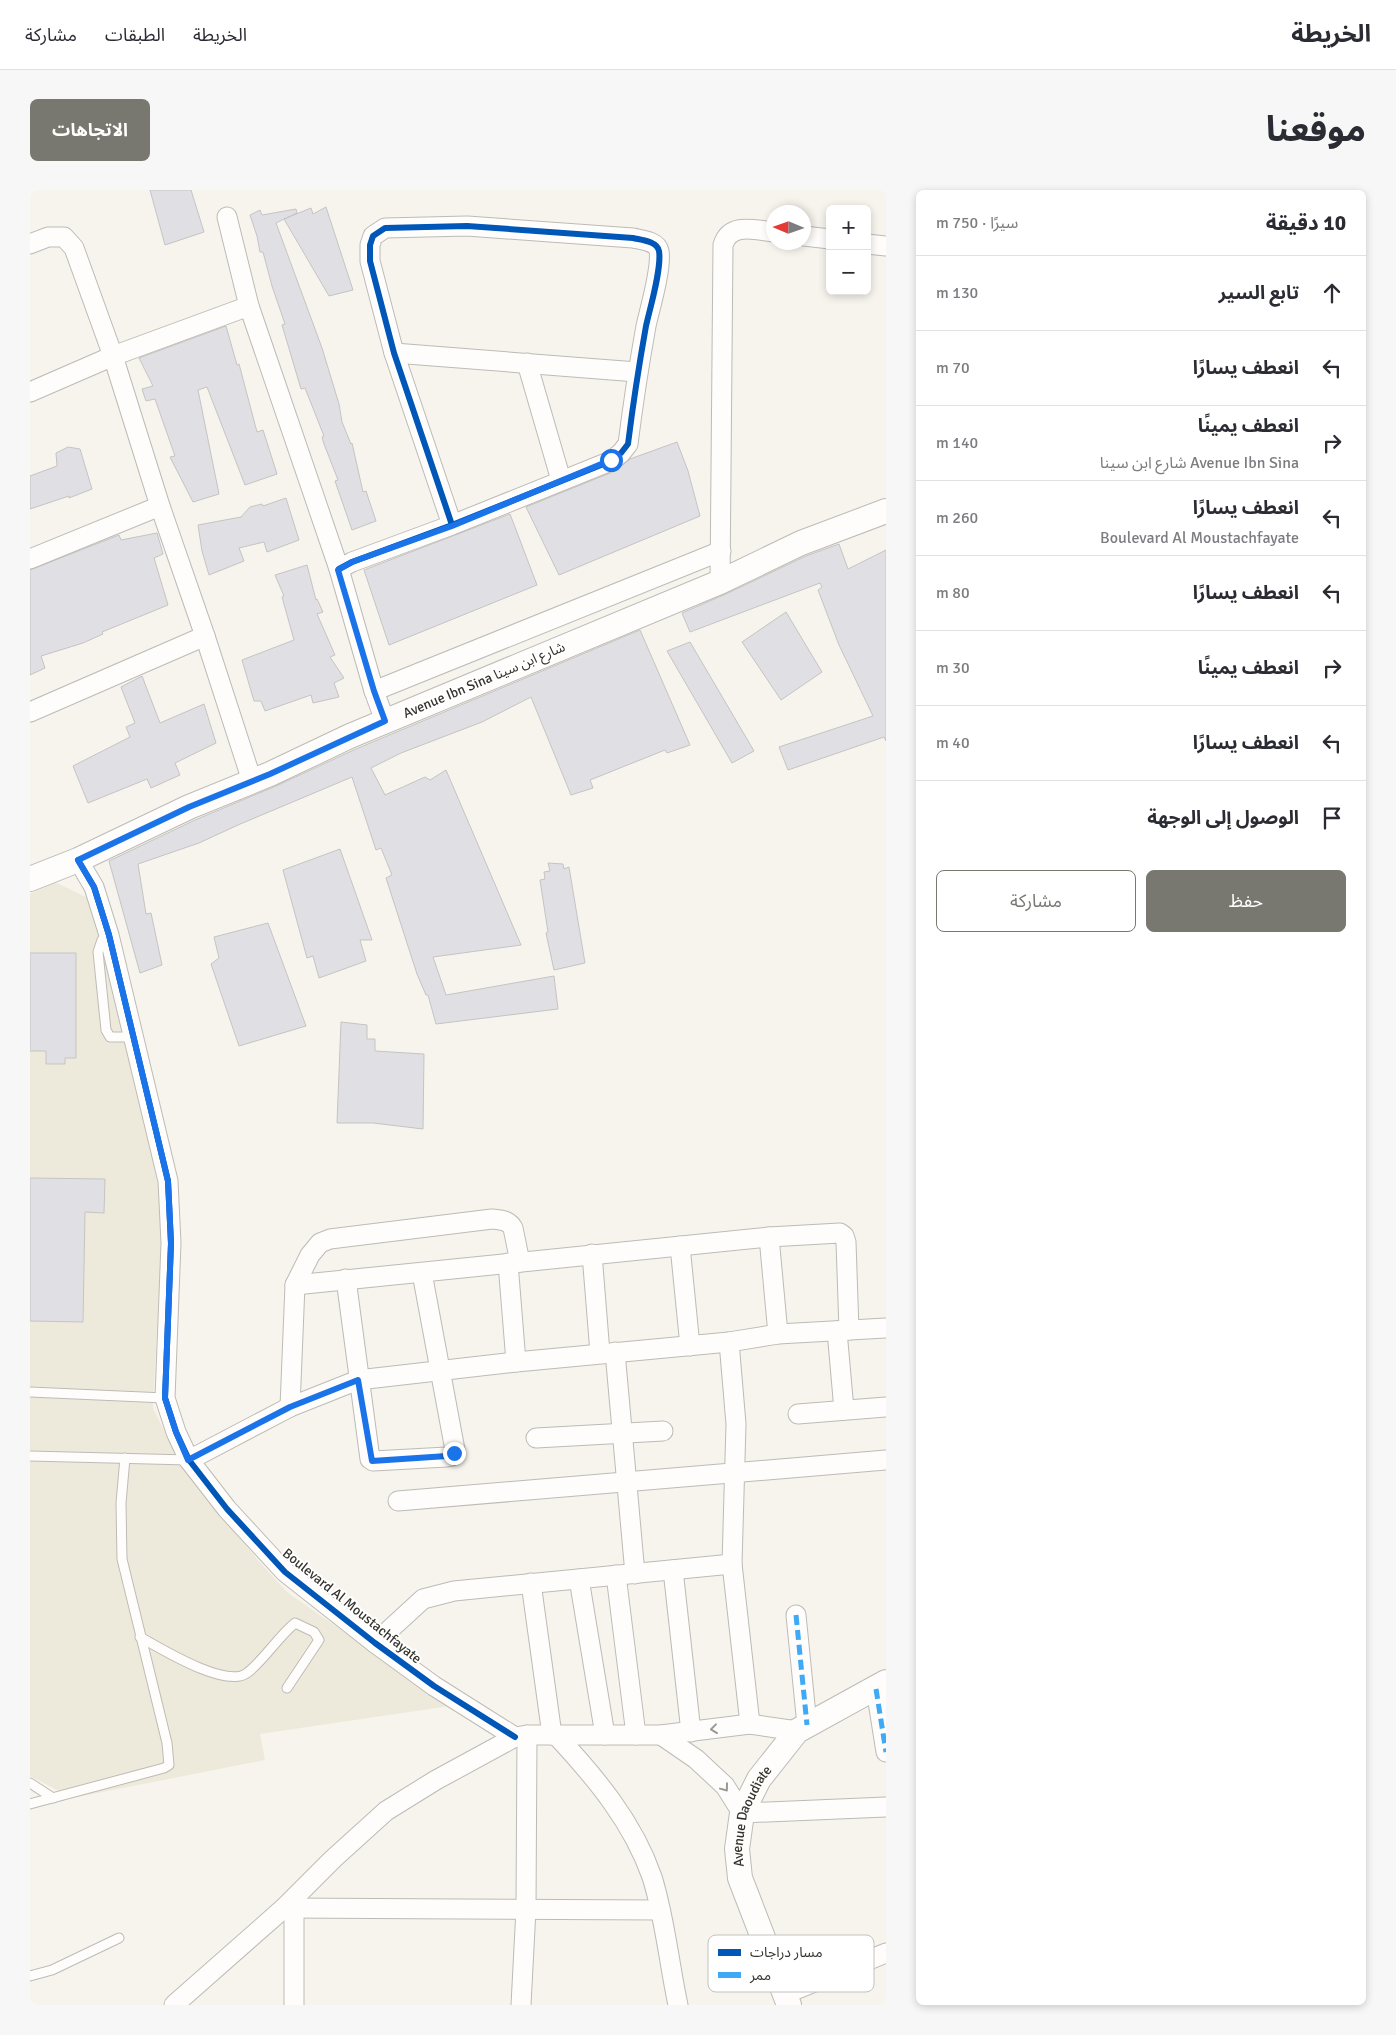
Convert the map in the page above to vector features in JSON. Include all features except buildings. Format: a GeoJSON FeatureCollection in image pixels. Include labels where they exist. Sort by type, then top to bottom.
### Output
{"type":"FeatureCollection","features":[{"type":"Feature","properties":{"kind":"street"},"geometry":{"type":"LineString","coordinates":[[227,217],[249,306],[338,570],[374,691],[385,721]]}},
{"type":"Feature","properties":{"kind":"street"},"geometry":{"type":"LineString","coordinates":[[338,570],[352,562],[452,526],[611,460],[621,453],[628,444],[637,372],[658,270],[659,251],[657,246],[647,241],[633,238],[467,226],[385,228],[373,236],[370,245],[370,261],[394,353],[452,526]]}},
{"type":"Feature","properties":{"kind":"street"},"geometry":{"type":"LineString","coordinates":[[720,582],[723,245],[729,235],[742,228],[766,231]]}},
{"type":"Feature","properties":{"kind":"street"},"geometry":{"type":"LineString","coordinates":[[30,244],[56,236],[64,237],[70,241],[74,248],[113,356],[160,506],[252,781]]}},
{"type":"Feature","properties":{"kind":"street"},"geometry":{"type":"LineString","coordinates":[[811,237],[826,239]]}},
{"type":"Feature","properties":{"kind":"street"},"geometry":{"type":"LineString","coordinates":[[871,244],[886,246]]}},
{"type":"Feature","properties":{"kind":"street"},"geometry":{"type":"LineString","coordinates":[[30,392],[113,356],[249,306]]}},
{"type":"Feature","properties":{"kind":"street"},"geometry":{"type":"LineString","coordinates":[[394,353],[637,372]]}},
{"type":"Feature","properties":{"kind":"street"},"geometry":{"type":"LineString","coordinates":[[528,364],[561,480]]}},
{"type":"Feature","properties":{"kind":"street"},"geometry":{"type":"LineString","coordinates":[[30,558],[160,506]]}},
{"type":"Feature","properties":{"kind":"street","name":"Avenue Ibn Sina شارع ابن سينا"},"geometry":{"type":"LineString","coordinates":[[31,877],[78,860],[189,807],[252,781],[385,721],[720,582],[801,543],[886,511]]}},
{"type":"Feature","properties":{"kind":"street"},"geometry":{"type":"LineString","coordinates":[[374,691],[721,551]]}},
{"type":"Feature","properties":{"kind":"street"},"geometry":{"type":"LineString","coordinates":[[30,712],[205,636]]}},
{"type":"Feature","properties":{"kind":"street","name":"Boulevard Al Moustachfayate"},"geometry":{"type":"LineString","coordinates":[[78,860],[94,887],[109,935],[168,1181],[171,1244],[165,1398],[176,1432],[188,1460],[227,1509],[285,1572],[375,1643],[434,1686],[521,1736]]}},
{"type":"Feature","properties":{"kind":"street"},"geometry":{"type":"LineString","coordinates":[[290,1407],[294,1285],[310,1255],[320,1243],[330,1239],[492,1219],[504,1220],[513,1228],[516,1362]]}},
{"type":"Feature","properties":{"kind":"street"},"geometry":{"type":"LineString","coordinates":[[294,1285],[592,1254],[834,1232],[844,1236],[846,1242],[843,1330],[844,1410]]}},
{"type":"Feature","properties":{"kind":"street"},"geometry":{"type":"LineString","coordinates":[[769,1237],[778,1334]]}},
{"type":"Feature","properties":{"kind":"street"},"geometry":{"type":"LineString","coordinates":[[680,1246],[690,1346]]}},
{"type":"Feature","properties":{"kind":"street"},"geometry":{"type":"LineString","coordinates":[[592,1254],[621,1432],[626,1480],[625,1574],[636,1735]]}},
{"type":"Feature","properties":{"kind":"street"},"geometry":{"type":"LineString","coordinates":[[346,1279],[358,1380],[372,1461],[452,1456],[455,1450],[422,1273]]}},
{"type":"Feature","properties":{"kind":"street"},"geometry":{"type":"LineString","coordinates":[[188,1460],[290,1407],[358,1380],[607,1352],[729,1342],[778,1334],[886,1328]]}},
{"type":"Feature","properties":{"kind":"street"},"geometry":{"type":"LineString","coordinates":[[729,1342],[736,1424],[732,1564],[750,1724]]}},
{"type":"Feature","properties":{"kind":"street"},"geometry":{"type":"LineString","coordinates":[[798,1414],[886,1407]]}},
{"type":"Feature","properties":{"kind":"street"},"geometry":{"type":"LineString","coordinates":[[536,1438],[663,1431]]}},
{"type":"Feature","properties":{"kind":"street"},"geometry":{"type":"LineString","coordinates":[[398,1501],[626,1480],[886,1460]]}},
{"type":"Feature","properties":{"kind":"street"},"geometry":{"type":"LineString","coordinates":[[375,1643],[422,1599],[454,1591],[732,1564]]}},
{"type":"Feature","properties":{"kind":"street"},"geometry":{"type":"LineString","coordinates":[[673,1570],[691,1732]]}},
{"type":"Feature","properties":{"kind":"street"},"geometry":{"type":"LineString","coordinates":[[580,1579],[605,1735]]}},
{"type":"Feature","properties":{"kind":"street"},"geometry":{"type":"LineString","coordinates":[[530,1583],[554,1735],[587,1768],[614,1804],[635,1839],[652,1878],[678,2005]]}},
{"type":"Feature","properties":{"kind":"street"},"geometry":{"type":"LineString","coordinates":[[174,2005],[289,1908],[333,1858],[386,1811],[436,1780],[521,1736],[661,1736],[750,1724],[802,1728],[796,1615]]}},
{"type":"Feature","properties":{"kind":"street"},"geometry":{"type":"LineString","coordinates":[[881,1686],[886,1752]]}},
{"type":"Feature","properties":{"kind":"street","name":"Avenue Daoudiate"},"geometry":{"type":"LineString","coordinates":[[762,1935],[740,1878],[737,1849],[742,1813],[759,1779],[802,1728],[881,1686]]}},
{"type":"Feature","properties":{"kind":"street"},"geometry":{"type":"LineString","coordinates":[[521,1736],[526,1909],[521,2005]]}},
{"type":"Feature","properties":{"kind":"street"},"geometry":{"type":"LineString","coordinates":[[661,1736],[696,1759],[725,1786],[742,1813],[886,1807]]}},
{"type":"Feature","properties":{"kind":"street"},"geometry":{"type":"LineString","coordinates":[[289,1908],[660,1910]]}},
{"type":"Feature","properties":{"kind":"street"},"geometry":{"type":"LineString","coordinates":[[289,1908],[294,2005]]}},
{"type":"Feature","properties":{"kind":"street"},"geometry":{"type":"LineString","coordinates":[[874,1959],[886,1953]]}},
{"type":"Feature","properties":{"kind":"street"},"geometry":{"type":"LineString","coordinates":[[787,2000],[804,1992]]}},
{"type":"Feature","properties":{"kind":"lane"},"geometry":{"type":"LineString","coordinates":[[109,935],[102,940],[98,952],[106,1030],[110,1037],[135,1038]]}},
{"type":"Feature","properties":{"kind":"lane"},"geometry":{"type":"LineString","coordinates":[[30,1392],[165,1398]]}},
{"type":"Feature","properties":{"kind":"lane"},"geometry":{"type":"LineString","coordinates":[[30,1456],[188,1460]]}},
{"type":"Feature","properties":{"kind":"lane"},"geometry":{"type":"LineString","coordinates":[[30,1804],[122,1781],[169,1765],[167,1743],[122,1558],[120,1503],[125,1458]]}},
{"type":"Feature","properties":{"kind":"lane"},"geometry":{"type":"LineString","coordinates":[[140,1637],[205,1671],[228,1677],[245,1675],[295,1622],[314,1632],[319,1640],[288,1688]]}},
{"type":"Feature","properties":{"kind":"lane"},"geometry":{"type":"LineString","coordinates":[[30,1784],[53,1798]]}},
{"type":"Feature","properties":{"kind":"lane"},"geometry":{"type":"LineString","coordinates":[[30,1976],[52,1970],[119,1938]]}},
{"type":"Feature","properties":{"kind":"shaded area"},"geometry":{"type":"Polygon","coordinates":[[[55,882],[90,899],[152,1153],[163,1216],[153,1408],[181,1465],[256,1558],[287,1592],[450,1706],[260,1734],[265,1760],[72,1798],[30,1776],[30,894],[55,882]]]}},
{"type":"Feature","properties":{"kind":"marked path"},"geometry":{"type":"LineString","coordinates":[[796,1615],[807,1725]]}},
{"type":"Feature","properties":{"kind":"marked path"},"geometry":{"type":"LineString","coordinates":[[876,1689],[886,1752]]}},
{"type":"Feature","properties":{"kind":"cycle path"},"geometry":{"type":"LineString","coordinates":[[339,569],[352,562],[452,525],[611,461],[621,453],[628,444],[643,341],[657,277],[659,251],[655,245],[648,241],[633,238],[467,226],[385,228],[373,236],[370,245],[370,261],[394,353],[452,525]]}},
{"type":"Feature","properties":{"kind":"cycle path"},"geometry":{"type":"LineString","coordinates":[[78,860],[94,887],[109,935],[168,1181],[171,1243],[165,1398],[176,1432],[189,1460],[227,1509],[285,1572],[375,1643],[434,1686],[515,1737]]}},
{"type":"Feature","properties":{"kind":"route"},"geometry":{"type":"LineString","coordinates":[[454,1453],[452,1456],[372,1461],[370,1459],[358,1380],[290,1407],[188,1460],[176,1432],[165,1398],[171,1244],[168,1181],[109,935],[94,887],[78,860],[189,807],[270,774],[385,721],[374,691],[338,570],[352,562],[452,526],[611,460]]}}]}
